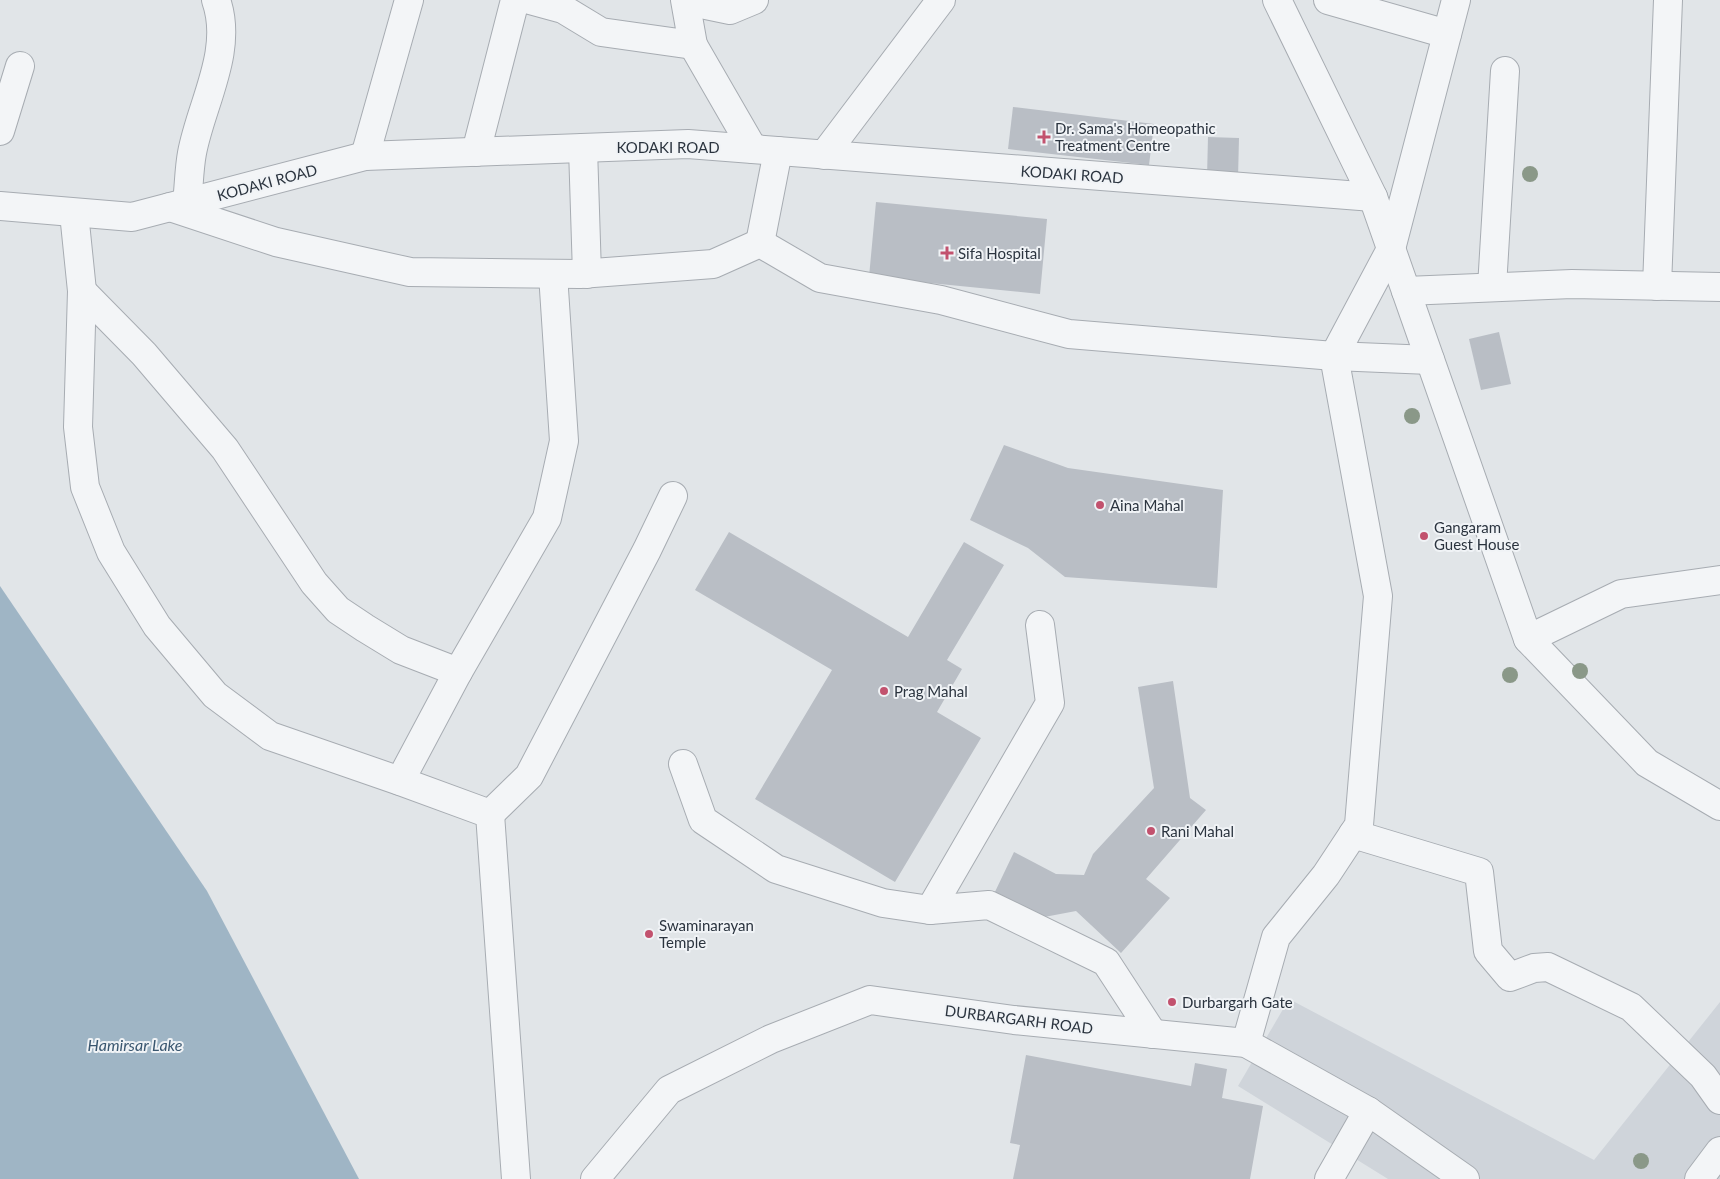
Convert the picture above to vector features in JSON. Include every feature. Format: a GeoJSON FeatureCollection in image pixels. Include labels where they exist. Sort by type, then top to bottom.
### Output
{"type":"FeatureCollection","features":[{"type":"Feature","properties":{"kind":"street"},"geometry":{"type":"LineString","coordinates":[[216,0],[221,24],[220,48],[214,78],[192,152],[179,205],[276,242],[410,272],[587,274],[714,264],[760,243]]}},
{"type":"Feature","properties":{"kind":"street"},"geometry":{"type":"LineString","coordinates":[[365,156],[409,0]]}},
{"type":"Feature","properties":{"kind":"street"},"geometry":{"type":"LineString","coordinates":[[476,152],[515,0]]}},
{"type":"Feature","properties":{"kind":"street"},"geometry":{"type":"LineString","coordinates":[[530,0],[564,5],[600,32],[693,45]]}},
{"type":"Feature","properties":{"kind":"street"},"geometry":{"type":"LineString","coordinates":[[685,0],[693,45],[765,150],[760,243]]}},
{"type":"Feature","properties":{"kind":"street"},"geometry":{"type":"LineString","coordinates":[[694,0],[706,5],[730,10],[754,0]]}},
{"type":"Feature","properties":{"kind":"street"},"geometry":{"type":"LineString","coordinates":[[824,154],[940,0]]}},
{"type":"Feature","properties":{"kind":"street"},"geometry":{"type":"LineString","coordinates":[[1277,0],[1373,197],[1528,639],[1647,763],[1720,806]]}},
{"type":"Feature","properties":{"kind":"street"},"geometry":{"type":"LineString","coordinates":[[1328,0],[1447,34]]}},
{"type":"Feature","properties":{"kind":"street"},"geometry":{"type":"LineString","coordinates":[[1246,1043],[1276,937],[1326,875],[1358,825],[1378,596],[1334,356],[1391,249],[1456,0]]}},
{"type":"Feature","properties":{"kind":"street"},"geometry":{"type":"LineString","coordinates":[[1657,286],[1668,0]]}},
{"type":"Feature","properties":{"kind":"street"},"geometry":{"type":"LineString","coordinates":[[0,131],[20,66]]}},
{"type":"Feature","properties":{"kind":"street"},"geometry":{"type":"LineString","coordinates":[[1492,287],[1505,71]]}},
{"type":"Feature","properties":{"kind":"street","name":"KODAKI ROAD"},"geometry":{"type":"LineString","coordinates":[[0,206],[132,217],[365,156],[688,144],[1373,197]]}},
{"type":"Feature","properties":{"kind":"street"},"geometry":{"type":"LineString","coordinates":[[582,148],[587,274]]}},
{"type":"Feature","properties":{"kind":"street"},"geometry":{"type":"LineString","coordinates":[[74,213],[82,291],[78,427],[85,488],[111,552],[158,626],[215,695],[270,736],[490,814]]}},
{"type":"Feature","properties":{"kind":"street"},"geometry":{"type":"LineString","coordinates":[[760,243],[820,278],[940,300],[1069,334],[1334,356],[1430,360]]}},
{"type":"Feature","properties":{"kind":"street"},"geometry":{"type":"LineString","coordinates":[[400,781],[458,672],[547,518],[564,441],[553,274]]}},
{"type":"Feature","properties":{"kind":"street"},"geometry":{"type":"LineString","coordinates":[[1406,291],[1572,284],[1720,287]]}},
{"type":"Feature","properties":{"kind":"street"},"geometry":{"type":"LineString","coordinates":[[82,291],[144,354],[225,449],[314,583],[338,610],[401,650],[458,672]]}},
{"type":"Feature","properties":{"kind":"street"},"geometry":{"type":"LineString","coordinates":[[516,1179],[490,814],[529,776],[647,550],[672,496]]}},
{"type":"Feature","properties":{"kind":"street"},"geometry":{"type":"LineString","coordinates":[[1528,639],[1621,594],[1720,580]]}},
{"type":"Feature","properties":{"kind":"street"},"geometry":{"type":"LineString","coordinates":[[930,910],[1050,703],[1040,625]]}},
{"type":"Feature","properties":{"kind":"street"},"geometry":{"type":"LineString","coordinates":[[684,764],[703,820],[776,869],[883,903],[930,910],[989,905],[1106,962],[1153,1034]]}},
{"type":"Feature","properties":{"kind":"street"},"geometry":{"type":"LineString","coordinates":[[1353,834],[1479,872],[1488,951],[1510,977],[1534,968],[1548,967],[1631,1007],[1703,1076],[1720,1100]]}},
{"type":"Feature","properties":{"kind":"street","name":"DURBARGARH ROAD"},"geometry":{"type":"LineString","coordinates":[[596,1179],[669,1090],[771,1039],[870,1000],[1014,1020],[1246,1043],[1368,1111],[1465,1179]]}},
{"type":"Feature","properties":{"kind":"street"},"geometry":{"type":"LineString","coordinates":[[1329,1179],[1368,1111]]}},
{"type":"Feature","properties":{"kind":"street"},"geometry":{"type":"LineString","coordinates":[[1699,1179],[1720,1150]]}},
{"type":"Feature","properties":{"kind":"shaded area"},"geometry":{"type":"Polygon","coordinates":[[[1289,999],[1594,1160],[1720,1002],[1720,1179],[1388,1179],[1238,1086],[1289,999]]]}},
{"type":"Feature","properties":{"kind":"water","name":"Hamirsar Lake"},"geometry":{"type":"Polygon","coordinates":[[[0,586],[207,891],[359,1179],[0,1179],[0,586]]]}},
{"type":"Feature","properties":{"kind":"building"},"geometry":{"type":"Polygon","coordinates":[[[1013,107],[1154,124],[1149,165],[1008,149],[1013,107]]]}},
{"type":"Feature","properties":{"kind":"building"},"geometry":{"type":"Polygon","coordinates":[[[1208,137],[1239,138],[1238,178],[1207,177],[1208,137]]]}},
{"type":"Feature","properties":{"kind":"building"},"geometry":{"type":"Polygon","coordinates":[[[876,202],[1047,219],[1040,294],[869,277],[876,202]]]}},
{"type":"Feature","properties":{"kind":"building"},"geometry":{"type":"Polygon","coordinates":[[[1499,332],[1511,384],[1481,390],[1469,339],[1499,332]]]}},
{"type":"Feature","properties":{"kind":"building","name":"Aina Mahal"},"geometry":{"type":"Polygon","coordinates":[[[1004,445],[1068,468],[1223,490],[1217,588],[1065,577],[1028,548],[970,520],[1004,445]]]}},
{"type":"Feature","properties":{"kind":"building","name":"Prag Mahal"},"geometry":{"type":"Polygon","coordinates":[[[729,532],[908,637],[964,542],[1004,565],[947,660],[962,669],[937,712],[981,738],[895,882],[755,799],[832,670],[695,590],[729,532]]]}},
{"type":"Feature","properties":{"kind":"building","name":"Rani Mahal"},"geometry":{"type":"Polygon","coordinates":[[[1173,681],[1190,798],[1206,810],[1146,879],[1170,898],[1121,953],[1076,911],[1039,918],[993,896],[1014,852],[1056,874],[1084,875],[1093,854],[1154,788],[1138,687],[1173,681]]]}},
{"type":"Feature","properties":{"kind":"building"},"geometry":{"type":"Polygon","coordinates":[[[1026,1055],[1191,1086],[1195,1063],[1227,1069],[1222,1098],[1263,1106],[1250,1179],[1013,1179],[1020,1145],[1010,1143],[1026,1055]]]}},
{"type":"Feature","properties":{"kind":"place","name":"Dr. Sama's Homeopathic Treatment Centre"},"geometry":{"type":"Point","coordinates":[1044,137]}},
{"type":"Feature","properties":{"kind":"place","name":"Sifa Hospital"},"geometry":{"type":"Point","coordinates":[947,253]}},
{"type":"Feature","properties":{"kind":"place","name":"Aina Mahal"},"geometry":{"type":"Point","coordinates":[1100,505]}},
{"type":"Feature","properties":{"kind":"place","name":"Gangaram Guest House"},"geometry":{"type":"Point","coordinates":[1424,536]}},
{"type":"Feature","properties":{"kind":"place","name":"Prag Mahal"},"geometry":{"type":"Point","coordinates":[884,691]}},
{"type":"Feature","properties":{"kind":"place","name":"Rani Mahal"},"geometry":{"type":"Point","coordinates":[1151,831]}},
{"type":"Feature","properties":{"kind":"place","name":"Swaminarayan Temple"},"geometry":{"type":"Point","coordinates":[649,934]}},
{"type":"Feature","properties":{"kind":"place","name":"Durbargarh Gate"},"geometry":{"type":"Point","coordinates":[1172,1002]}}]}
